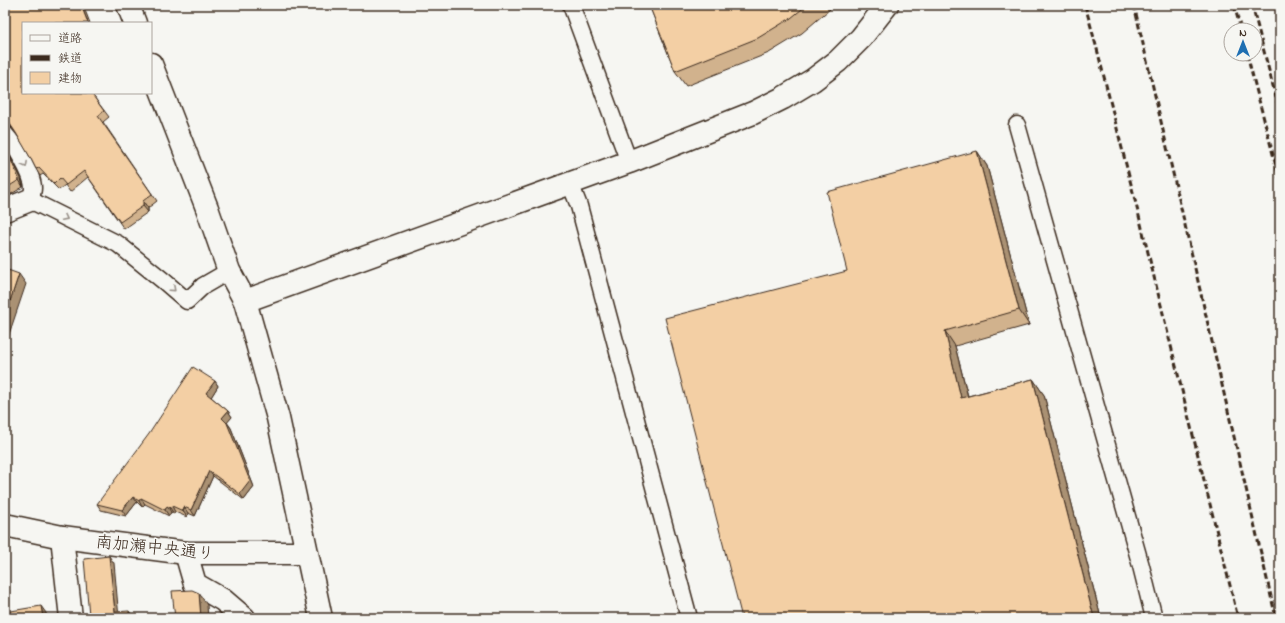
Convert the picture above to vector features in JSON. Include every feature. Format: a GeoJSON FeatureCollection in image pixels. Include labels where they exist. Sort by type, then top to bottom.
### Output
{"type":"FeatureCollection","features":[{"type":"Feature","properties":{"kind":"street"},"geometry":{"type":"LineString","coordinates":[[128,5],[135,22]]}},
{"type":"Feature","properties":{"kind":"street"},"geometry":{"type":"LineString","coordinates":[[245,301],[629,162],[721,126],[783,98],[813,80],[838,61],[861,38],[887,5]]}},
{"type":"Feature","properties":{"kind":"street"},"geometry":{"type":"LineString","coordinates":[[152,67],[207,208],[229,271],[245,301],[278,418],[321,618]]}},
{"type":"Feature","properties":{"kind":"street"},"geometry":{"type":"LineString","coordinates":[[5,210],[30,200]]}},
{"type":"Feature","properties":{"kind":"street","name":"南加瀬中央通り"},"geometry":{"type":"LineString","coordinates":[[5,525],[62,537],[186,553],[306,553]]}},
{"type":"Feature","properties":{"kind":"street"},"geometry":{"type":"LineString","coordinates":[[62,537],[71,618]]}},
{"type":"Feature","properties":{"kind":"street"},"geometry":{"type":"LineString","coordinates":[[186,553],[195,584],[223,600],[244,618]]}},
{"type":"Feature","properties":{"kind":"lane"},"geometry":{"type":"LineString","coordinates":[[571,5],[629,162]]}},
{"type":"Feature","properties":{"kind":"lane"},"geometry":{"type":"LineString","coordinates":[[1017,125],[1139,558],[1154,618]]}},
{"type":"Feature","properties":{"kind":"lane"},"geometry":{"type":"LineString","coordinates":[[5,134],[27,168],[33,187],[30,200],[118,244],[187,301],[203,286],[229,271]]}},
{"type":"Feature","properties":{"kind":"lane"},"geometry":{"type":"LineString","coordinates":[[570,183],[580,206],[689,618]]}},
{"type":"Feature","properties":{"kind":"building"},"geometry":{"type":"Polygon","coordinates":[[[9,5],[81,5],[88,22],[22,22],[22,94],[92,94],[104,111],[98,116],[152,194],[143,201],[143,206],[120,222],[84,171],[66,185],[60,178],[54,184],[39,168],[36,169],[16,133],[5,119],[5,8],[9,5]]]}},
{"type":"Feature","properties":{"kind":"building"},"geometry":{"type":"Polygon","coordinates":[[[649,5],[807,5],[791,18],[758,38],[675,71],[649,5]]]}},
{"type":"Feature","properties":{"kind":"building"},"geometry":{"type":"Polygon","coordinates":[[[5,151],[10,158],[19,180],[5,188],[5,151]]]}},
{"type":"Feature","properties":{"kind":"building"},"geometry":{"type":"Polygon","coordinates":[[[977,151],[1019,310],[945,331],[961,398],[1033,379],[1094,618],[742,618],[665,318],[847,271],[827,192],[977,151]]]}},
{"type":"Feature","properties":{"kind":"building"},"geometry":{"type":"Polygon","coordinates":[[[5,269],[19,274],[5,316],[5,269]]]}},
{"type":"Feature","properties":{"kind":"building"},"geometry":{"type":"Polygon","coordinates":[[[193,367],[215,381],[206,393],[228,411],[222,418],[227,423],[250,481],[240,494],[209,471],[191,510],[184,507],[183,511],[172,506],[170,508],[167,506],[165,510],[141,498],[139,501],[133,497],[122,510],[97,504],[149,434],[193,367]]]}},
{"type":"Feature","properties":{"kind":"building"},"geometry":{"type":"Polygon","coordinates":[[[109,556],[115,612],[129,611],[129,618],[76,618],[78,616],[89,615],[84,559],[109,556]]]}},
{"type":"Feature","properties":{"kind":"building"},"geometry":{"type":"Polygon","coordinates":[[[192,590],[199,593],[201,618],[175,618],[172,591],[192,590]]]}},
{"type":"Feature","properties":{"kind":"building"},"geometry":{"type":"Polygon","coordinates":[[[41,606],[43,618],[5,618],[5,612],[41,606]]]}},
{"type":"Feature","properties":{"kind":"railway"},"geometry":{"type":"LineString","coordinates":[[1085,5],[1140,220],[1238,618]]}},
{"type":"Feature","properties":{"kind":"railway"},"geometry":{"type":"LineString","coordinates":[[1134,5],[1276,618]]}},
{"type":"Feature","properties":{"kind":"railway"},"geometry":{"type":"LineString","coordinates":[[1234,5],[1239,22]]}},
{"type":"Feature","properties":{"kind":"railway"},"geometry":{"type":"LineString","coordinates":[[1252,5],[1280,113]]}},
{"type":"Feature","properties":{"kind":"railway"},"geometry":{"type":"LineString","coordinates":[[1249,62],[1280,181]]}}]}
